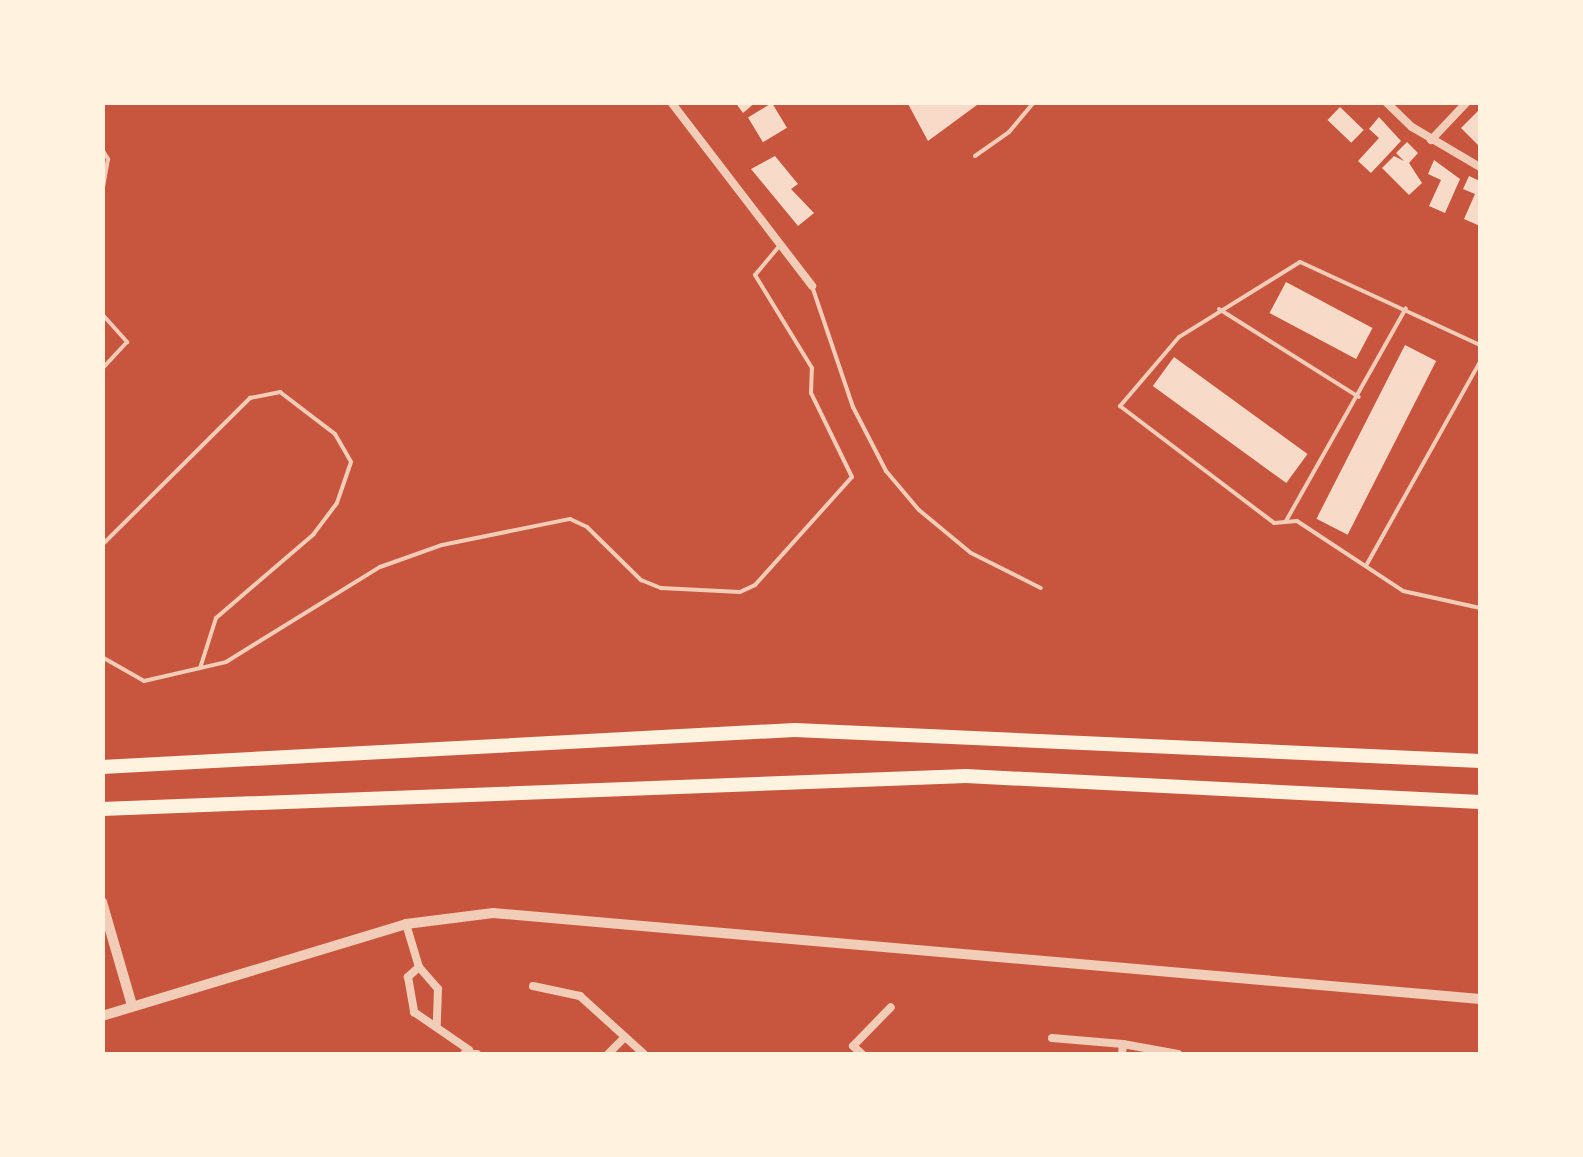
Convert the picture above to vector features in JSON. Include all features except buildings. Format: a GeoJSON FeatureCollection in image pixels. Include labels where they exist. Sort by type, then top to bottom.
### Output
{"type":"FeatureCollection","features":[{"type":"Feature","properties":{"kind":"highway"},"geometry":{"type":"LineString","coordinates":[[102,767],[796,730],[1480,761]]}},
{"type":"Feature","properties":{"kind":"highway"},"geometry":{"type":"LineString","coordinates":[[102,809],[966,776],[1480,802]]}},
{"type":"Feature","properties":{"kind":"street"},"geometry":{"type":"LineString","coordinates":[[671,102],[812,286]]}},
{"type":"Feature","properties":{"kind":"street"},"geometry":{"type":"LineString","coordinates":[[1386,102],[1431,140],[1480,167]]}},
{"type":"Feature","properties":{"kind":"street"},"geometry":{"type":"LineString","coordinates":[[1431,140],[1467,102]]}},
{"type":"Feature","properties":{"kind":"street"},"geometry":{"type":"LineString","coordinates":[[102,902],[132,1005]]}},
{"type":"Feature","properties":{"kind":"street"},"geometry":{"type":"LineString","coordinates":[[102,1016],[406,924],[536,915],[1480,1000]]}},
{"type":"Feature","properties":{"kind":"street"},"geometry":{"type":"LineString","coordinates":[[406,924],[419,968],[438,990],[437,1024]]}},
{"type":"Feature","properties":{"kind":"street"},"geometry":{"type":"LineString","coordinates":[[419,968],[408,978],[410,1001],[422,1019],[437,1024],[470,1053]]}},
{"type":"Feature","properties":{"kind":"street"},"geometry":{"type":"LineString","coordinates":[[533,986],[580,996],[644,1054]]}},
{"type":"Feature","properties":{"kind":"street"},"geometry":{"type":"LineString","coordinates":[[844,1054],[891,1007]]}},
{"type":"Feature","properties":{"kind":"street"},"geometry":{"type":"LineString","coordinates":[[608,1054],[625,1037]]}},
{"type":"Feature","properties":{"kind":"street"},"geometry":{"type":"LineString","coordinates":[[1052,1038],[1178,1054]]}},
{"type":"Feature","properties":{"kind":"street"},"geometry":{"type":"LineString","coordinates":[[853,1046],[862,1054]]}},
{"type":"Feature","properties":{"kind":"lane"},"geometry":{"type":"LineString","coordinates":[[976,156],[1009,132],[1034,102]]}},
{"type":"Feature","properties":{"kind":"lane"},"geometry":{"type":"LineString","coordinates":[[102,149],[102,192]]}},
{"type":"Feature","properties":{"kind":"lane"},"geometry":{"type":"LineString","coordinates":[[102,657],[144,682],[200,668],[246,653],[380,566],[488,534],[570,520],[588,526],[640,580],[661,588],[740,592],[754,585],[852,477],[811,392],[812,368],[756,276],[780,245]]}},
{"type":"Feature","properties":{"kind":"lane"},"geometry":{"type":"LineString","coordinates":[[1480,344],[1300,262],[1218,309],[1166,348],[1120,406],[1274,522],[1297,521],[1367,564],[1403,592],[1480,608]]}},
{"type":"Feature","properties":{"kind":"lane"},"geometry":{"type":"LineString","coordinates":[[812,286],[852,407],[886,471],[919,510],[971,553],[1041,588]]}},
{"type":"Feature","properties":{"kind":"lane"},"geometry":{"type":"LineString","coordinates":[[1286,522],[1360,397],[1406,308]]}},
{"type":"Feature","properties":{"kind":"lane"},"geometry":{"type":"LineString","coordinates":[[1218,309],[1360,397]]}},
{"type":"Feature","properties":{"kind":"lane"},"geometry":{"type":"LineString","coordinates":[[102,314],[128,342],[102,368]]}},
{"type":"Feature","properties":{"kind":"lane"},"geometry":{"type":"LineString","coordinates":[[1367,564],[1480,362]]}},
{"type":"Feature","properties":{"kind":"lane"},"geometry":{"type":"LineString","coordinates":[[102,545],[250,398],[280,392],[335,434],[351,462],[337,503],[314,534],[216,618],[200,668]]}}]}
